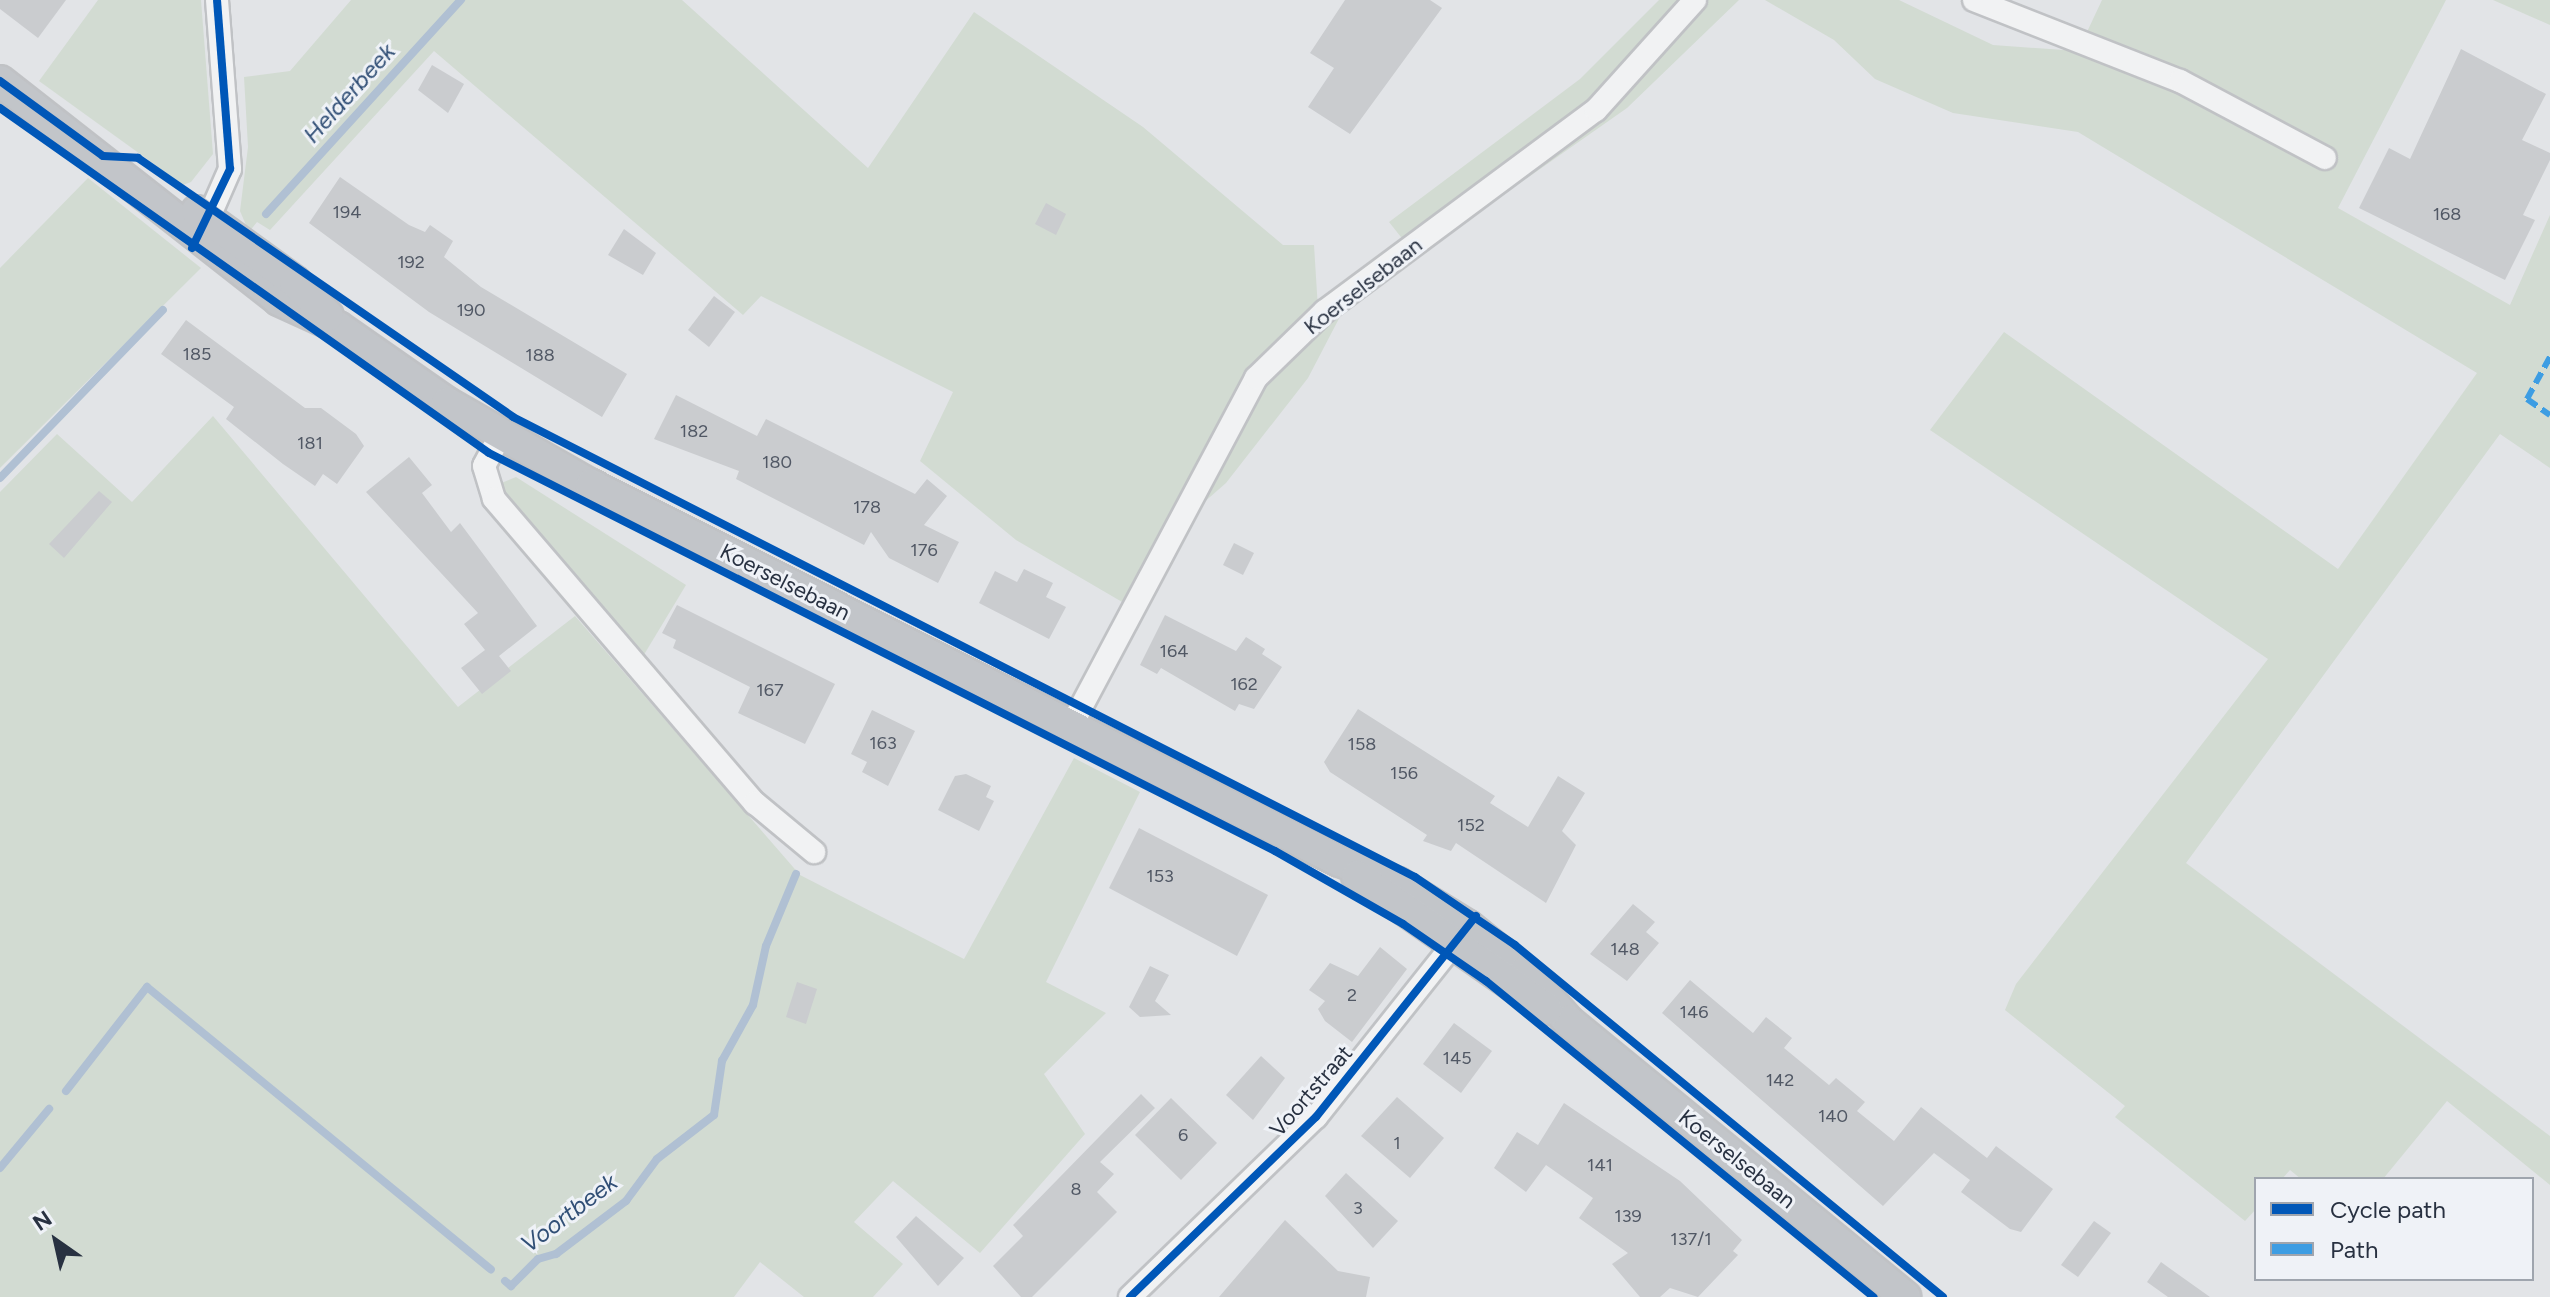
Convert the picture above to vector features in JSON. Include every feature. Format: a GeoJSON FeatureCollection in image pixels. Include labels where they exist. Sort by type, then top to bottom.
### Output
{"type":"FeatureCollection","features":[{"type":"Feature","properties":{"kind":"street"},"geometry":{"type":"LineString","coordinates":[[205,230],[230,169],[217,0]]}},
{"type":"Feature","properties":{"kind":"street","name":"Koerselsebaan"},"geometry":{"type":"LineString","coordinates":[[1071,726],[1256,378],[1325,311],[1596,110],[1695,0]]}},
{"type":"Feature","properties":{"kind":"street"},"geometry":{"type":"LineString","coordinates":[[1974,0],[2180,81],[2325,158]]}},
{"type":"Feature","properties":{"kind":"street","name":"Koerselsebaan"},"geometry":{"type":"LineString","coordinates":[[0,81],[103,156],[133,166],[205,230],[295,282],[338,327],[501,434],[1340,861],[1398,883],[1460,936],[1525,972],[1568,1021],[1905,1297]]}},
{"type":"Feature","properties":{"kind":"street"},"geometry":{"type":"LineString","coordinates":[[501,434],[484,466],[494,499],[755,803],[814,852]]}},
{"type":"Feature","properties":{"kind":"street","name":"Voortstraat"},"geometry":{"type":"LineString","coordinates":[[1139,1294],[1316,1117],[1460,936]]}},
{"type":"Feature","properties":{"kind":"shaded area"},"geometry":{"type":"Polygon","coordinates":[[[98,0],[201,0],[213,154],[191,182],[183,185],[39,81],[98,0]]]}},
{"type":"Feature","properties":{"kind":"shaded area"},"geometry":{"type":"Polygon","coordinates":[[[351,0],[682,0],[868,168],[974,12],[1143,127],[1283,245],[1314,245],[1319,325],[1345,307],[1308,378],[1226,483],[1194,511],[1129,606],[1016,540],[920,461],[953,392],[761,296],[743,315],[434,51],[270,230],[257,222],[249,232],[240,211],[248,147],[244,77],[290,71],[351,0]]]}},
{"type":"Feature","properties":{"kind":"shaded area"},"geometry":{"type":"Polygon","coordinates":[[[1659,0],[1739,0],[1627,108],[1416,256],[1389,222],[1580,79],[1659,0]]]}},
{"type":"Feature","properties":{"kind":"shaded area"},"geometry":{"type":"Polygon","coordinates":[[[1765,0],[1899,0],[1993,45],[2078,51],[2102,0],[2446,0],[2338,208],[2510,305],[2550,215],[2550,468],[2500,434],[2186,863],[2550,1136],[2550,1185],[2447,1101],[2385,1177],[2299,1177],[2290,1170],[2284,1177],[2254,1177],[2254,1211],[2245,1221],[2115,1117],[2125,1106],[2005,1010],[2016,984],[2268,659],[1930,430],[2004,332],[2338,569],[2477,373],[2078,132],[1953,113],[1875,79],[1834,40],[1765,0]]]}},
{"type":"Feature","properties":{"kind":"shaded area"},"geometry":{"type":"Polygon","coordinates":[[[2493,0],[2550,0],[2550,25],[2493,0]]]}},
{"type":"Feature","properties":{"kind":"shaded area"},"geometry":{"type":"Polygon","coordinates":[[[88,178],[201,268],[0,468],[0,268],[88,178]]]}},
{"type":"Feature","properties":{"kind":"shaded area"},"geometry":{"type":"Polygon","coordinates":[[[213,416],[458,707],[575,616],[800,875],[964,959],[1074,758],[1140,792],[1046,982],[1106,1013],[1044,1074],[1085,1134],[980,1253],[893,1181],[854,1222],[903,1264],[873,1297],[804,1297],[760,1262],[734,1297],[0,1297],[0,492],[57,434],[132,502],[213,416]]]}},
{"type":"Feature","properties":{"kind":"shaded area"},"geometry":{"type":"Polygon","coordinates":[[[516,477],[686,585],[642,658],[504,497],[499,484],[516,477]]]}},
{"type":"Feature","properties":{"kind":"building"},"geometry":{"type":"Polygon","coordinates":[[[0,0],[66,0],[38,38],[0,9],[0,0]]]}},
{"type":"Feature","properties":{"kind":"building"},"geometry":{"type":"Polygon","coordinates":[[[1345,0],[1430,0],[1442,8],[1350,134],[1308,107],[1334,68],[1310,53],[1345,0]]]}},
{"type":"Feature","properties":{"kind":"building"},"geometry":{"type":"Polygon","coordinates":[[[2461,49],[2546,94],[2522,140],[2550,153],[2550,160],[2523,215],[2535,220],[2505,280],[2359,208],[2389,148],[2410,159],[2461,49]]]}},
{"type":"Feature","properties":{"kind":"building"},"geometry":{"type":"Polygon","coordinates":[[[432,65],[464,84],[448,113],[418,90],[432,65]]]}},
{"type":"Feature","properties":{"kind":"building"},"geometry":{"type":"Polygon","coordinates":[[[340,177],[409,225],[425,232],[430,225],[453,241],[444,257],[481,287],[627,374],[602,417],[429,312],[309,223],[340,177]]]}},
{"type":"Feature","properties":{"kind":"building"},"geometry":{"type":"Polygon","coordinates":[[[1046,203],[1066,214],[1056,235],[1035,224],[1046,203]]]}},
{"type":"Feature","properties":{"kind":"building"},"geometry":{"type":"Polygon","coordinates":[[[624,229],[656,253],[643,275],[608,255],[624,229]]]}},
{"type":"Feature","properties":{"kind":"building"},"geometry":{"type":"Polygon","coordinates":[[[714,296],[735,312],[709,347],[688,330],[714,296]]]}},
{"type":"Feature","properties":{"kind":"building"},"geometry":{"type":"Polygon","coordinates":[[[186,320],[305,408],[321,408],[356,434],[364,446],[337,484],[323,474],[315,486],[283,464],[226,419],[234,407],[161,354],[186,320]]]}},
{"type":"Feature","properties":{"kind":"building"},"geometry":{"type":"Polygon","coordinates":[[[676,395],[757,436],[766,419],[915,494],[927,479],[947,496],[924,525],[959,542],[938,583],[889,558],[871,532],[864,545],[736,479],[739,471],[654,439],[676,395]]]}},
{"type":"Feature","properties":{"kind":"building"},"geometry":{"type":"Polygon","coordinates":[[[409,457],[432,485],[422,493],[451,532],[460,523],[537,626],[499,656],[511,671],[482,694],[461,668],[485,650],[464,624],[478,613],[366,492],[409,457]]]}},
{"type":"Feature","properties":{"kind":"building"},"geometry":{"type":"Polygon","coordinates":[[[99,491],[112,502],[64,558],[49,544],[99,491]]]}},
{"type":"Feature","properties":{"kind":"building"},"geometry":{"type":"Polygon","coordinates":[[[1234,543],[1254,553],[1243,575],[1223,565],[1234,543]]]}},
{"type":"Feature","properties":{"kind":"building"},"geometry":{"type":"Polygon","coordinates":[[[1024,569],[1053,583],[1046,597],[1066,607],[1049,639],[979,603],[995,571],[1017,582],[1024,569]]]}},
{"type":"Feature","properties":{"kind":"building"},"geometry":{"type":"Polygon","coordinates":[[[677,605],[835,684],[805,744],[738,713],[750,687],[673,648],[676,640],[662,633],[677,605]]]}},
{"type":"Feature","properties":{"kind":"building"},"geometry":{"type":"Polygon","coordinates":[[[1165,615],[1236,651],[1246,637],[1265,649],[1262,654],[1282,667],[1254,709],[1239,704],[1235,711],[1161,668],[1157,674],[1140,665],[1165,615]]]}},
{"type":"Feature","properties":{"kind":"building"},"geometry":{"type":"Polygon","coordinates":[[[1358,709],[1495,796],[1490,803],[1528,827],[1558,776],[1585,793],[1562,831],[1576,845],[1546,903],[1456,843],[1451,851],[1423,841],[1427,835],[1330,772],[1324,762],[1358,709]]]}},
{"type":"Feature","properties":{"kind":"building"},"geometry":{"type":"Polygon","coordinates":[[[872,710],[915,731],[888,786],[862,772],[867,762],[851,754],[872,710]]]}},
{"type":"Feature","properties":{"kind":"building"},"geometry":{"type":"Polygon","coordinates":[[[966,774],[991,786],[986,797],[994,801],[979,831],[938,810],[955,776],[966,774]]]}},
{"type":"Feature","properties":{"kind":"building"},"geometry":{"type":"Polygon","coordinates":[[[1139,828],[1268,895],[1237,956],[1109,888],[1139,828]]]}},
{"type":"Feature","properties":{"kind":"building"},"geometry":{"type":"Polygon","coordinates":[[[1633,904],[1655,922],[1646,932],[1659,943],[1627,981],[1590,954],[1633,904]]]}},
{"type":"Feature","properties":{"kind":"building"},"geometry":{"type":"Polygon","coordinates":[[[1380,947],[1407,969],[1352,1042],[1325,1021],[1318,1009],[1325,1001],[1309,990],[1330,963],[1358,976],[1380,947]]]}},
{"type":"Feature","properties":{"kind":"building"},"geometry":{"type":"Polygon","coordinates":[[[1150,966],[1169,975],[1155,1001],[1171,1015],[1140,1017],[1129,1007],[1150,966]]]}},
{"type":"Feature","properties":{"kind":"building"},"geometry":{"type":"Polygon","coordinates":[[[1690,980],[1753,1033],[1766,1017],[1792,1038],[1784,1048],[1829,1085],[1836,1078],[1865,1102],[1857,1111],[1894,1141],[1921,1107],[1987,1158],[1996,1146],[2053,1189],[2021,1232],[2010,1229],[1961,1192],[1970,1180],[1934,1153],[1883,1206],[1662,1013],[1690,980]]]}},
{"type":"Feature","properties":{"kind":"building"},"geometry":{"type":"Polygon","coordinates":[[[797,982],[817,989],[806,1024],[786,1017],[797,982]]]}},
{"type":"Feature","properties":{"kind":"building"},"geometry":{"type":"Polygon","coordinates":[[[1454,1023],[1492,1051],[1461,1093],[1423,1064],[1454,1023]]]}},
{"type":"Feature","properties":{"kind":"building"},"geometry":{"type":"Polygon","coordinates":[[[1261,1056],[1285,1078],[1253,1120],[1226,1095],[1261,1056]]]}},
{"type":"Feature","properties":{"kind":"building"},"geometry":{"type":"Polygon","coordinates":[[[1141,1094],[1155,1108],[1100,1162],[1114,1174],[1097,1192],[1117,1212],[1032,1297],[1021,1297],[993,1266],[1023,1236],[1013,1225],[1141,1094]]]}},
{"type":"Feature","properties":{"kind":"building"},"geometry":{"type":"Polygon","coordinates":[[[1397,1097],[1444,1138],[1410,1178],[1361,1136],[1397,1097]]]}},
{"type":"Feature","properties":{"kind":"building"},"geometry":{"type":"Polygon","coordinates":[[[1171,1098],[1217,1143],[1181,1180],[1135,1135],[1171,1098]]]}},
{"type":"Feature","properties":{"kind":"building"},"geometry":{"type":"Polygon","coordinates":[[[1564,1103],[1680,1181],[1742,1240],[1733,1251],[1738,1255],[1698,1297],[1670,1288],[1660,1297],[1640,1297],[1612,1264],[1628,1253],[1579,1218],[1593,1198],[1546,1165],[1526,1192],[1494,1168],[1517,1132],[1538,1145],[1564,1103]]]}},
{"type":"Feature","properties":{"kind":"building"},"geometry":{"type":"Polygon","coordinates":[[[1346,1173],[1398,1221],[1373,1248],[1325,1196],[1346,1173]]]}},
{"type":"Feature","properties":{"kind":"building"},"geometry":{"type":"Polygon","coordinates":[[[916,1216],[964,1258],[938,1286],[896,1237],[916,1216]]]}},
{"type":"Feature","properties":{"kind":"building"},"geometry":{"type":"Polygon","coordinates":[[[1285,1220],[1338,1271],[1370,1277],[1366,1297],[1219,1297],[1285,1220]]]}},
{"type":"Feature","properties":{"kind":"building"},"geometry":{"type":"Polygon","coordinates":[[[2094,1221],[2111,1233],[2078,1277],[2061,1265],[2094,1221]]]}},
{"type":"Feature","properties":{"kind":"building"},"geometry":{"type":"Polygon","coordinates":[[[2161,1262],[2210,1297],[2168,1297],[2147,1282],[2161,1262]]]}},
{"type":"Feature","properties":{"kind":"waterway","name":"Helderbeek"},"geometry":{"type":"LineString","coordinates":[[266,214],[461,0]]}},
{"type":"Feature","properties":{"kind":"waterway","name":"Helderbeek"},"geometry":{"type":"LineString","coordinates":[[0,478],[163,310]]}},
{"type":"Feature","properties":{"kind":"waterway","name":"Voortbeek"},"geometry":{"type":"LineString","coordinates":[[505,1281],[511,1286],[538,1259],[556,1254],[626,1201],[657,1159],[714,1115],[722,1061],[753,1005],[766,946],[796,874]]}},
{"type":"Feature","properties":{"kind":"waterway"},"geometry":{"type":"LineString","coordinates":[[66,1091],[147,987],[491,1270]]}},
{"type":"Feature","properties":{"kind":"waterway","name":"Voortbeek"},"geometry":{"type":"LineString","coordinates":[[0,1168],[49,1109]]}},
{"type":"Feature","properties":{"kind":"marked path"},"geometry":{"type":"LineString","coordinates":[[2550,357],[2527,399],[2550,415]]}},
{"type":"Feature","properties":{"kind":"cycle path"},"geometry":{"type":"LineString","coordinates":[[192,248],[230,169],[217,0]]}},
{"type":"Feature","properties":{"kind":"cycle path"},"geometry":{"type":"LineString","coordinates":[[0,81],[103,156],[138,158],[513,417],[1415,877],[1515,945],[1943,1297]]}},
{"type":"Feature","properties":{"kind":"cycle path"},"geometry":{"type":"LineString","coordinates":[[0,108],[489,453],[1275,851],[1403,924],[1486,981],[1873,1297]]}},
{"type":"Feature","properties":{"kind":"cycle path"},"geometry":{"type":"LineString","coordinates":[[1130,1297],[1316,1117],[1476,916]]}}]}
